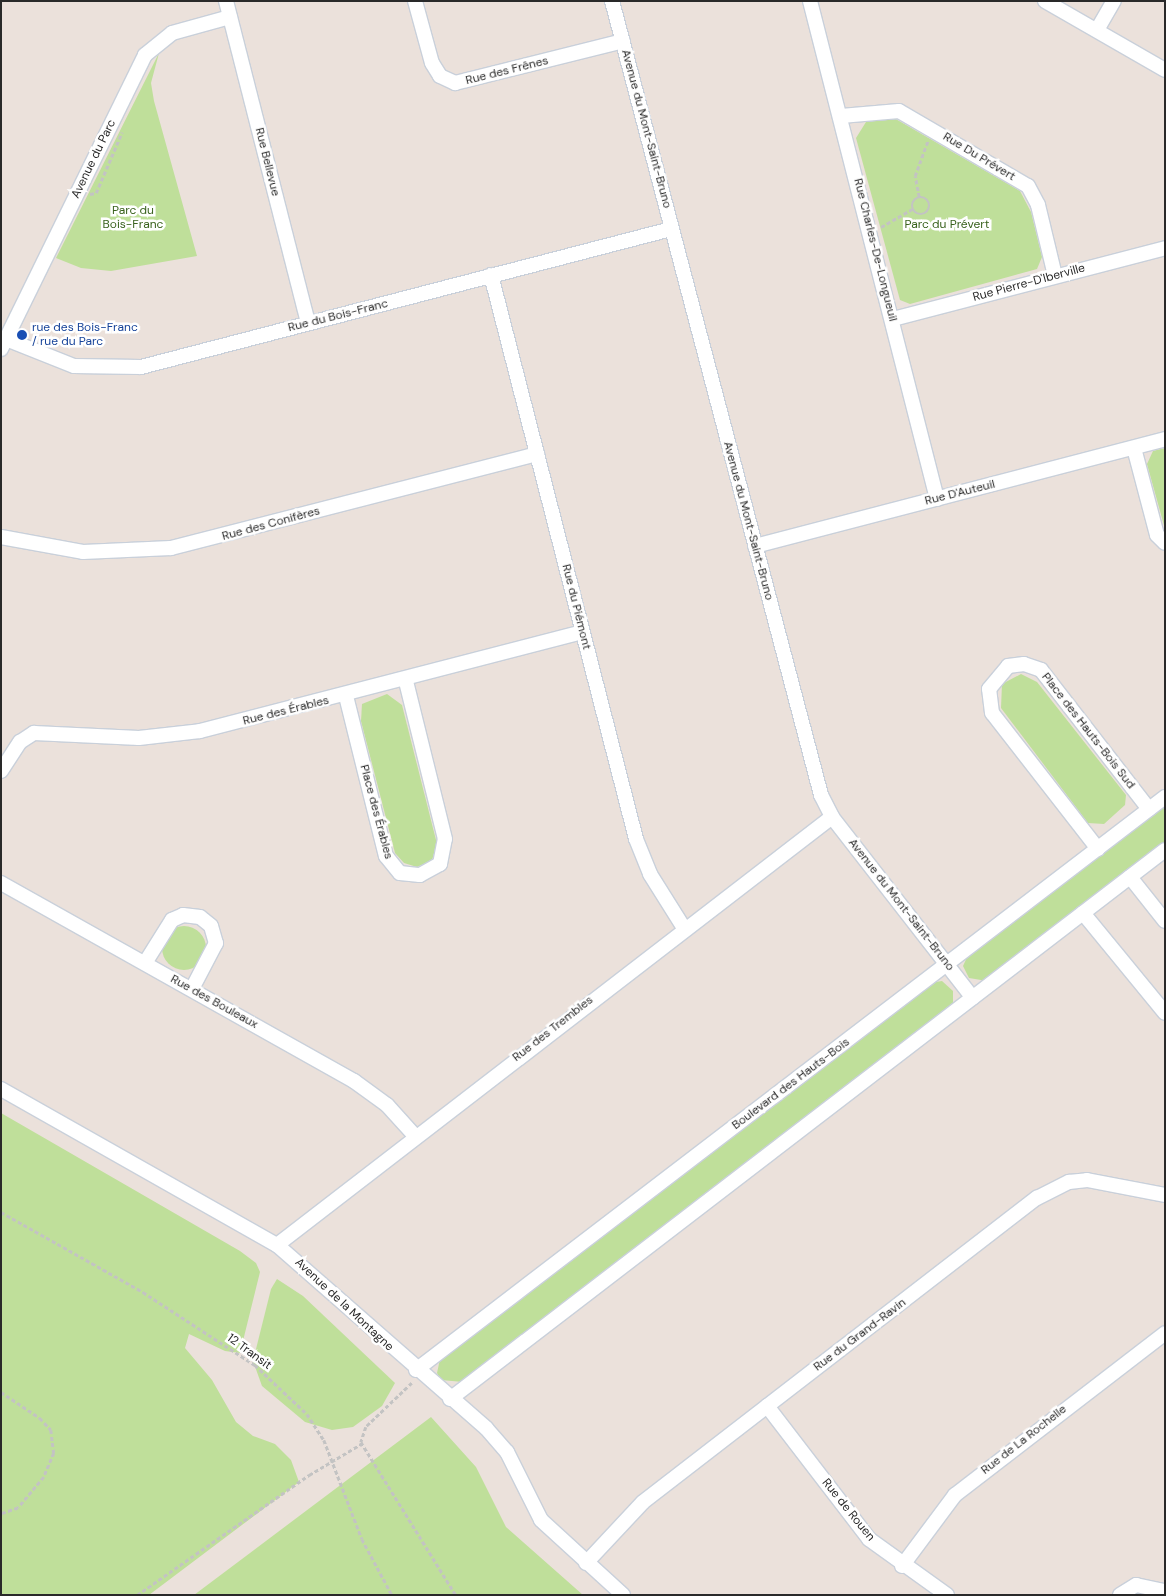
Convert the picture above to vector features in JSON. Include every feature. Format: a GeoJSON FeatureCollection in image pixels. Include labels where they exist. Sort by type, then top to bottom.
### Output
{"type":"FeatureCollection","features":[{"type":"Feature","properties":{"kind":"street","name":"Rue Bellevue"},"geometry":{"type":"LineString","coordinates":[[226,1],[308,324]]}},
{"type":"Feature","properties":{"kind":"street","name":"Rue des Frênes"},"geometry":{"type":"LineString","coordinates":[[415,1],[432,63],[440,76],[455,83],[623,41]]}},
{"type":"Feature","properties":{"kind":"street","name":"Avenue du Mont-Saint-Bruno"},"geometry":{"type":"LineString","coordinates":[[612,1],[812,766],[832,817],[973,998]]}},
{"type":"Feature","properties":{"kind":"street","name":"Rue Charles-De-Longueuil"},"geometry":{"type":"LineString","coordinates":[[810,1],[893,319],[937,499]]}},
{"type":"Feature","properties":{"kind":"street"},"geometry":{"type":"LineString","coordinates":[[1045,1],[1165,70]]}},
{"type":"Feature","properties":{"kind":"street"},"geometry":{"type":"LineString","coordinates":[[1097,30],[1114,1]]}},
{"type":"Feature","properties":{"kind":"street","name":"Avenue du Parc"},"geometry":{"type":"LineString","coordinates":[[4,344],[145,55],[172,34],[230,17]]}},
{"type":"Feature","properties":{"kind":"street","name":"Rue Du Prévert"},"geometry":{"type":"LineString","coordinates":[[841,116],[896,110],[934,130],[1030,189],[1055,276]]}},
{"type":"Feature","properties":{"kind":"street","name":"Rue du Bois-Franc"},"geometry":{"type":"LineString","coordinates":[[4,344],[74,366],[123,369],[308,324],[672,229]]}},
{"type":"Feature","properties":{"kind":"street","name":"Rue Pierre-D'Iberville"},"geometry":{"type":"LineString","coordinates":[[893,319],[1165,248]]}},
{"type":"Feature","properties":{"kind":"street","name":"Rue du Piémont"},"geometry":{"type":"LineString","coordinates":[[491,275],[582,632],[642,856],[684,928]]}},
{"type":"Feature","properties":{"kind":"street","name":"Rue D'Auteuil"},"geometry":{"type":"LineString","coordinates":[[755,546],[1165,439]]}},
{"type":"Feature","properties":{"kind":"street"},"geometry":{"type":"LineString","coordinates":[[1134,448],[1157,535],[1165,543]]}},
{"type":"Feature","properties":{"kind":"street","name":"Rue des Conifères"},"geometry":{"type":"LineString","coordinates":[[1,537],[76,552],[156,551],[537,454]]}},
{"type":"Feature","properties":{"kind":"street","name":"Rue des Érables"},"geometry":{"type":"LineString","coordinates":[[1,771],[20,742],[31,734],[168,736],[406,681],[582,632]]}},
{"type":"Feature","properties":{"kind":"street","name":"Place des Hauts-Bois Sud"},"geometry":{"type":"LineString","coordinates":[[1098,849],[992,713],[990,689],[1008,666],[1024,664],[1041,670],[1149,809]]}},
{"type":"Feature","properties":{"kind":"street","name":"Place des Érables"},"geometry":{"type":"LineString","coordinates":[[346,696],[386,856],[400,873],[420,875],[440,864],[445,839],[406,681]]}},
{"type":"Feature","properties":{"kind":"street","name":"Boulevard des Hauts-Bois"},"geometry":{"type":"LineString","coordinates":[[416,1370],[945,962],[1165,797]]}},
{"type":"Feature","properties":{"kind":"street","name":"Rue des Trembles"},"geometry":{"type":"LineString","coordinates":[[277,1245],[684,928],[832,817]]}},
{"type":"Feature","properties":{"kind":"street"},"geometry":{"type":"LineString","coordinates":[[450,1400],[1165,850]]}},
{"type":"Feature","properties":{"kind":"street"},"geometry":{"type":"LineString","coordinates":[[1130,877],[1165,921]]}},
{"type":"Feature","properties":{"kind":"street","name":"Rue des Bouleaux"},"geometry":{"type":"LineString","coordinates":[[1,883],[363,1086],[416,1136]]}},
{"type":"Feature","properties":{"kind":"street"},"geometry":{"type":"LineString","coordinates":[[1083,913],[1165,1013]]}},
{"type":"Feature","properties":{"kind":"street"},"geometry":{"type":"LineString","coordinates":[[145,963],[163,929],[176,917],[203,919],[213,929],[216,943],[192,989]]}},
{"type":"Feature","properties":{"kind":"street","name":"Avenue de la Montagne"},"geometry":{"type":"LineString","coordinates":[[1,1089],[277,1245],[500,1443],[532,1509],[586,1563],[623,1595]]}},
{"type":"Feature","properties":{"kind":"street","name":"Rue du Grand-Ravin"},"geometry":{"type":"LineString","coordinates":[[586,1563],[643,1502],[1048,1191],[1088,1180],[1165,1195]]}},
{"type":"Feature","properties":{"kind":"street","name":"Rue de La Rochelle"},"geometry":{"type":"LineString","coordinates":[[902,1566],[955,1494],[1165,1334]]}},
{"type":"Feature","properties":{"kind":"street","name":"Rue de Rouen"},"geometry":{"type":"LineString","coordinates":[[767,1406],[866,1535],[902,1566],[948,1595]]}},
{"type":"Feature","properties":{"kind":"street"},"geometry":{"type":"LineString","coordinates":[[1120,1595],[1136,1585],[1165,1591]]}},
{"type":"Feature","properties":{"kind":"path"},"geometry":{"type":"LineString","coordinates":[[870,230],[896,222],[912,209],[919,197],[915,176],[934,130]]}},
{"type":"Feature","properties":{"kind":"path"},"geometry":{"type":"LineString","coordinates":[[912,209],[921,215],[929,210],[929,202],[919,197]]}},
{"type":"Feature","properties":{"kind":"path","name":"12 Transit"},"geometry":{"type":"LineString","coordinates":[[1,1212],[143,1292],[255,1365],[307,1414],[324,1440],[332,1465],[392,1595]]}},
{"type":"Feature","properties":{"kind":"path"},"geometry":{"type":"LineString","coordinates":[[1,1392],[40,1418],[51,1430],[54,1453],[44,1477],[18,1508],[1,1514]]}},
{"type":"Feature","properties":{"kind":"path"},"geometry":{"type":"LineString","coordinates":[[137,1595],[309,1475],[332,1465],[361,1444],[366,1427],[406,1393]]}},
{"type":"Feature","properties":{"kind":"path"},"geometry":{"type":"LineString","coordinates":[[361,1444],[456,1595]]}},
{"type":"Feature","properties":{"kind":"green space","name":"Parc du Bois-Franc"},"geometry":{"type":"Polygon","coordinates":[[[159,53],[151,83],[154,101],[197,256],[111,271],[81,268],[56,258],[159,53]]]}},
{"type":"Feature","properties":{"kind":"green space","name":"Parc du Prévert"},"geometry":{"type":"Polygon","coordinates":[[[894,118],[1020,191],[1031,212],[1042,257],[1037,269],[910,304],[900,300],[856,138],[866,122],[894,118]]]}},
{"type":"Feature","properties":{"kind":"green space"},"geometry":{"type":"Polygon","coordinates":[[[1165,448],[1165,529],[1147,464],[1153,451],[1165,448]]]}},
{"type":"Feature","properties":{"kind":"green space"},"geometry":{"type":"Polygon","coordinates":[[[1021,674],[1037,682],[1126,795],[1125,805],[1104,824],[1088,823],[1001,708],[1002,684],[1021,674]]]}},
{"type":"Feature","properties":{"kind":"green space"},"geometry":{"type":"Polygon","coordinates":[[[387,694],[402,705],[437,844],[432,860],[417,867],[404,863],[395,853],[361,721],[362,704],[387,694]]]}},
{"type":"Feature","properties":{"kind":"green space"},"geometry":{"type":"Polygon","coordinates":[[[1165,803],[1165,844],[987,981],[969,978],[963,966],[969,953],[1165,803]]]}},
{"type":"Feature","properties":{"kind":"green space"},"geometry":{"type":"Polygon","coordinates":[[[180,926],[188,926],[200,932],[206,948],[200,964],[188,970],[180,970],[168,964],[162,952],[162,944],[168,932],[180,926]]]}},
{"type":"Feature","properties":{"kind":"green space"},"geometry":{"type":"Polygon","coordinates":[[[942,981],[953,991],[953,1004],[463,1382],[441,1380],[437,1373],[440,1359],[930,983],[942,981]]]}},
{"type":"Feature","properties":{"kind":"green space"},"geometry":{"type":"Polygon","coordinates":[[[1,1113],[240,1251],[256,1263],[260,1272],[240,1353],[225,1351],[189,1334],[185,1348],[212,1380],[236,1422],[253,1436],[275,1444],[291,1460],[299,1482],[149,1595],[1,1595],[1,1113]]]}},
{"type":"Feature","properties":{"kind":"green space"},"geometry":{"type":"Polygon","coordinates":[[[277,1279],[303,1296],[395,1383],[382,1406],[353,1427],[332,1430],[305,1422],[262,1386],[253,1361],[271,1289],[277,1279]]]}},
{"type":"Feature","properties":{"kind":"green space"},"geometry":{"type":"Polygon","coordinates":[[[431,1417],[476,1467],[506,1527],[583,1595],[194,1595],[431,1417]]]}},
{"type":"Feature","properties":{"kind":"place","name":"rue des Bois-Franc / rue du Parc"},"geometry":{"type":"Point","coordinates":[22,335]}}]}
